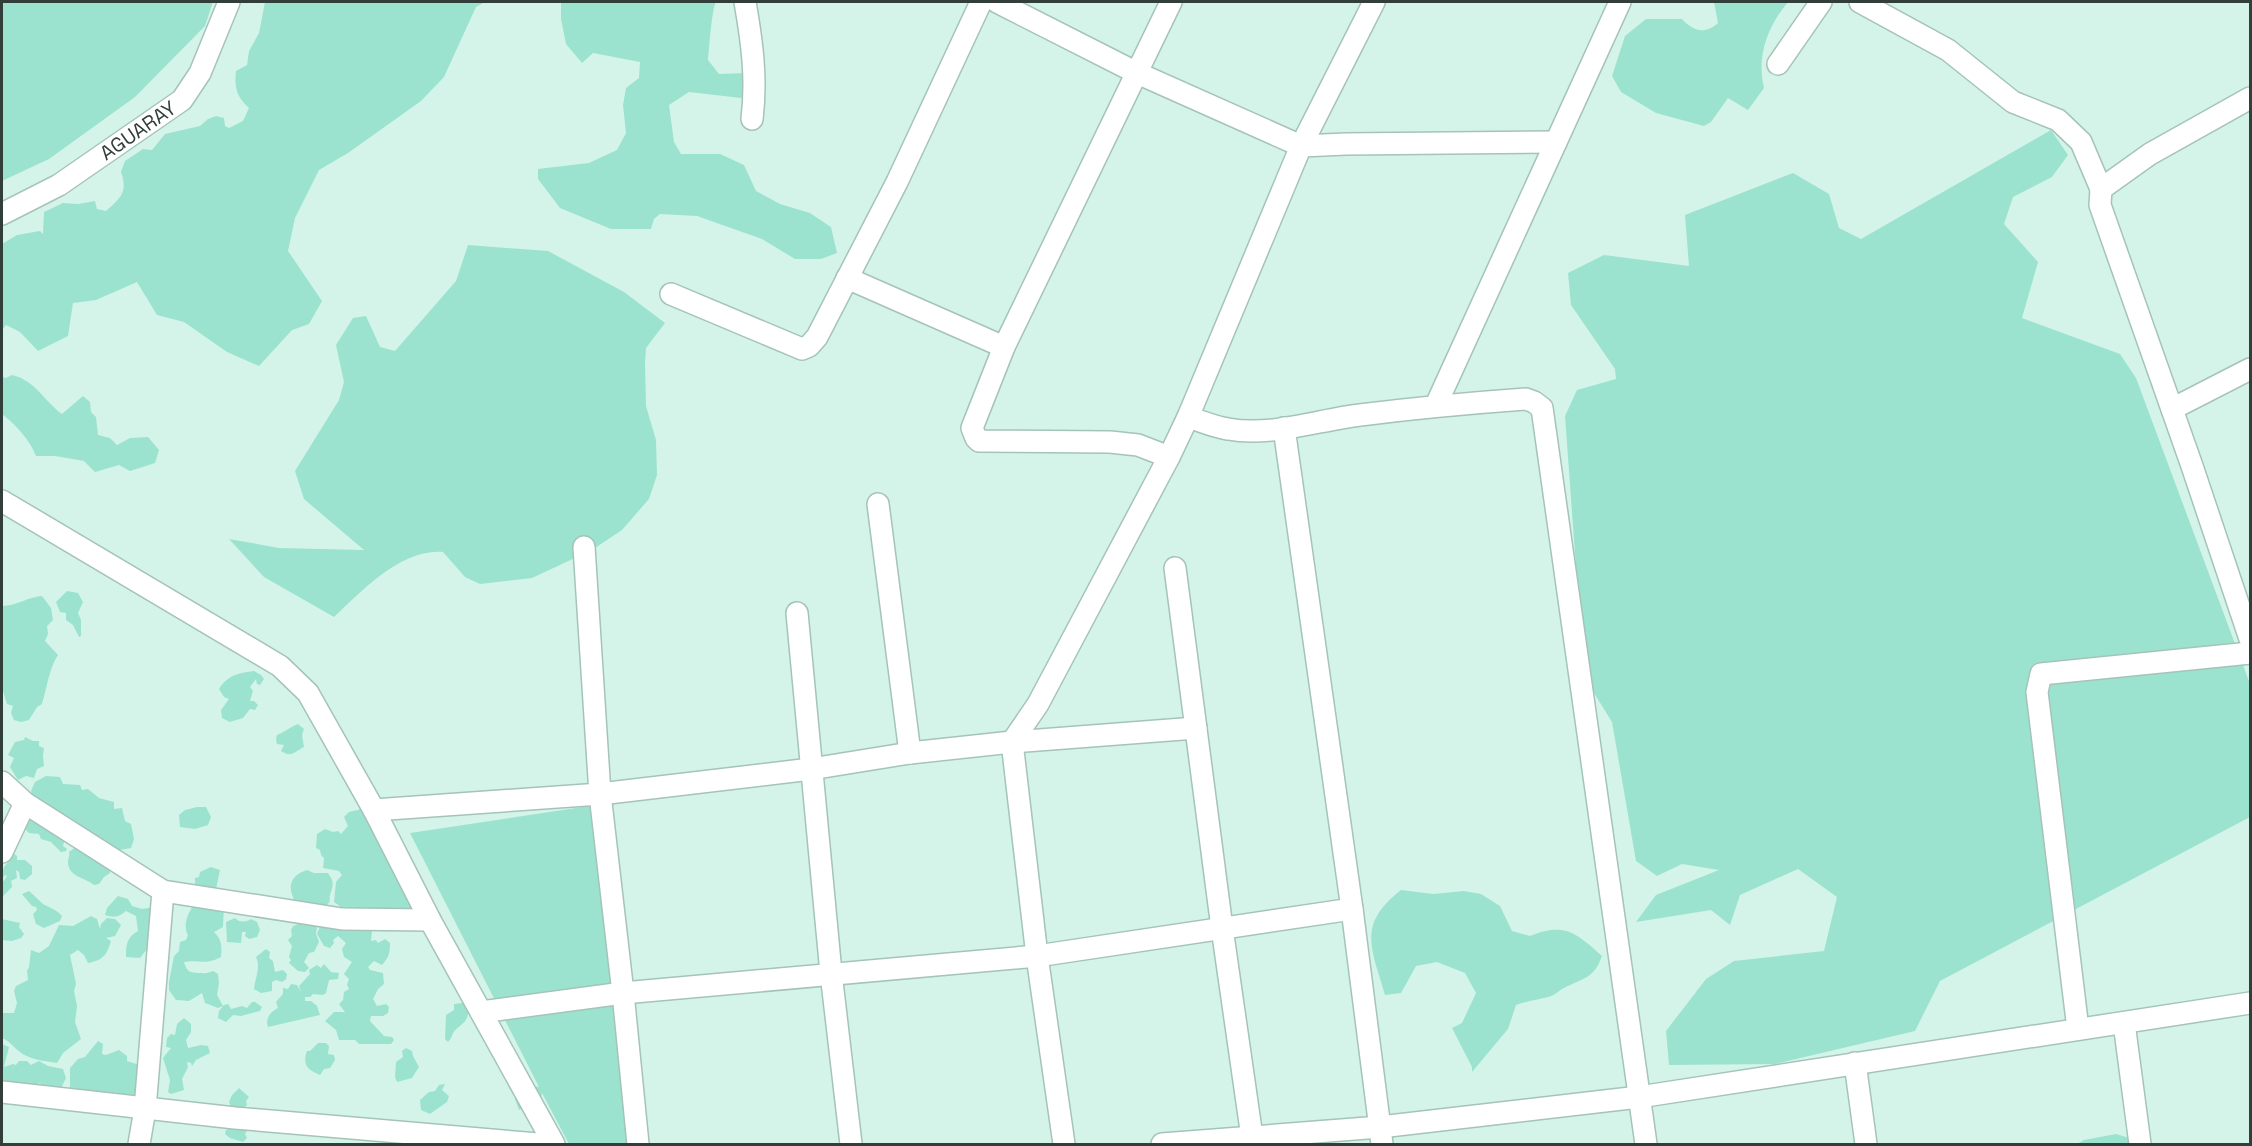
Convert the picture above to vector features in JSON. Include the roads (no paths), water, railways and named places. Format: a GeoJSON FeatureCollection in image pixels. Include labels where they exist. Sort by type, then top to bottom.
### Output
{"type":"FeatureCollection","features":[{"type":"Feature","properties":{"kind":"street","name":"AGUARAY"},"geometry":{"type":"LineString","coordinates":[[2,214],[59,185],[182,100],[201,73],[229,2]]}},
{"type":"Feature","properties":{"kind":"street"},"geometry":{"type":"LineString","coordinates":[[745,2],[752,45],[755,90],[752,119]]}},
{"type":"Feature","properties":{"kind":"street"},"geometry":{"type":"LineString","coordinates":[[671,294],[802,349],[808,346],[817,337],[897,182],[981,2]]}},
{"type":"Feature","properties":{"kind":"street"},"geometry":{"type":"LineString","coordinates":[[997,2],[1135,72],[1301,146],[1556,142]]}},
{"type":"Feature","properties":{"kind":"street"},"geometry":{"type":"LineString","coordinates":[[1169,457],[1138,445],[1110,442],[980,441],[972,432],[972,425],[1004,347],[1135,72],[1171,2]]}},
{"type":"Feature","properties":{"kind":"street"},"geometry":{"type":"LineString","coordinates":[[1064,1144],[1012,742],[1038,704],[1169,457],[1188,417],[1301,146],[1374,2]]}},
{"type":"Feature","properties":{"kind":"street"},"geometry":{"type":"LineString","coordinates":[[1436,405],[1620,2]]}},
{"type":"Feature","properties":{"kind":"street"},"geometry":{"type":"LineString","coordinates":[[1778,64],[1821,2]]}},
{"type":"Feature","properties":{"kind":"street"},"geometry":{"type":"LineString","coordinates":[[1860,2],[1948,50],[2013,102],[2058,120],[2080,142],[2102,189],[2100,205],[2250,639]]}},
{"type":"Feature","properties":{"kind":"street"},"geometry":{"type":"LineString","coordinates":[[2102,189],[2150,154],[2250,98]]}},
{"type":"Feature","properties":{"kind":"street"},"geometry":{"type":"LineString","coordinates":[[847,278],[1004,347]]}},
{"type":"Feature","properties":{"kind":"street"},"geometry":{"type":"LineString","coordinates":[[2172,408],[2250,369]]}},
{"type":"Feature","properties":{"kind":"street"},"geometry":{"type":"LineString","coordinates":[[1188,417],[1228,429],[1256,431],[1284,428],[1337,417],[1436,405],[1526,399],[1542,408],[1646,1144]]}},
{"type":"Feature","properties":{"kind":"street"},"geometry":{"type":"LineString","coordinates":[[1284,428],[1352,909],[1381,1136]]}},
{"type":"Feature","properties":{"kind":"street"},"geometry":{"type":"LineString","coordinates":[[2,501],[285,670],[308,693],[374,810],[430,920],[554,1144]]}},
{"type":"Feature","properties":{"kind":"street"},"geometry":{"type":"LineString","coordinates":[[878,504],[910,753]]}},
{"type":"Feature","properties":{"kind":"street"},"geometry":{"type":"LineString","coordinates":[[585,547],[600,794],[638,1144]]}},
{"type":"Feature","properties":{"kind":"street"},"geometry":{"type":"LineString","coordinates":[[1175,568],[1222,928],[1253,1140]]}},
{"type":"Feature","properties":{"kind":"street"},"geometry":{"type":"LineString","coordinates":[[797,613],[831,973],[851,1144]]}},
{"type":"Feature","properties":{"kind":"street"},"geometry":{"type":"LineString","coordinates":[[2078,1029],[2037,692],[2041,674],[2250,653]]}},
{"type":"Feature","properties":{"kind":"street"},"geometry":{"type":"LineString","coordinates":[[374,810],[600,794],[811,769],[910,753],[1012,742],[1196,728]]}},
{"type":"Feature","properties":{"kind":"street"},"geometry":{"type":"LineString","coordinates":[[2,782],[25,803],[163,891],[342,919],[430,920]]}},
{"type":"Feature","properties":{"kind":"street"},"geometry":{"type":"LineString","coordinates":[[2,852],[25,803]]}},
{"type":"Feature","properties":{"kind":"street"},"geometry":{"type":"LineString","coordinates":[[139,1144],[145,1109],[163,891]]}},
{"type":"Feature","properties":{"kind":"street"},"geometry":{"type":"LineString","coordinates":[[481,1012],[623,993],[1038,956],[1352,909]]}},
{"type":"Feature","properties":{"kind":"street"},"geometry":{"type":"LineString","coordinates":[[1162,1144],[1381,1136],[2250,1004]]}},
{"type":"Feature","properties":{"kind":"street"},"geometry":{"type":"LineString","coordinates":[[2124,1023],[2140,1144]]}},
{"type":"Feature","properties":{"kind":"street"},"geometry":{"type":"LineString","coordinates":[[1856,1063],[1866,1144]]}},
{"type":"Feature","properties":{"kind":"street"},"geometry":{"type":"LineString","coordinates":[[2,1092],[410,1139],[538,1144]]}}]}
